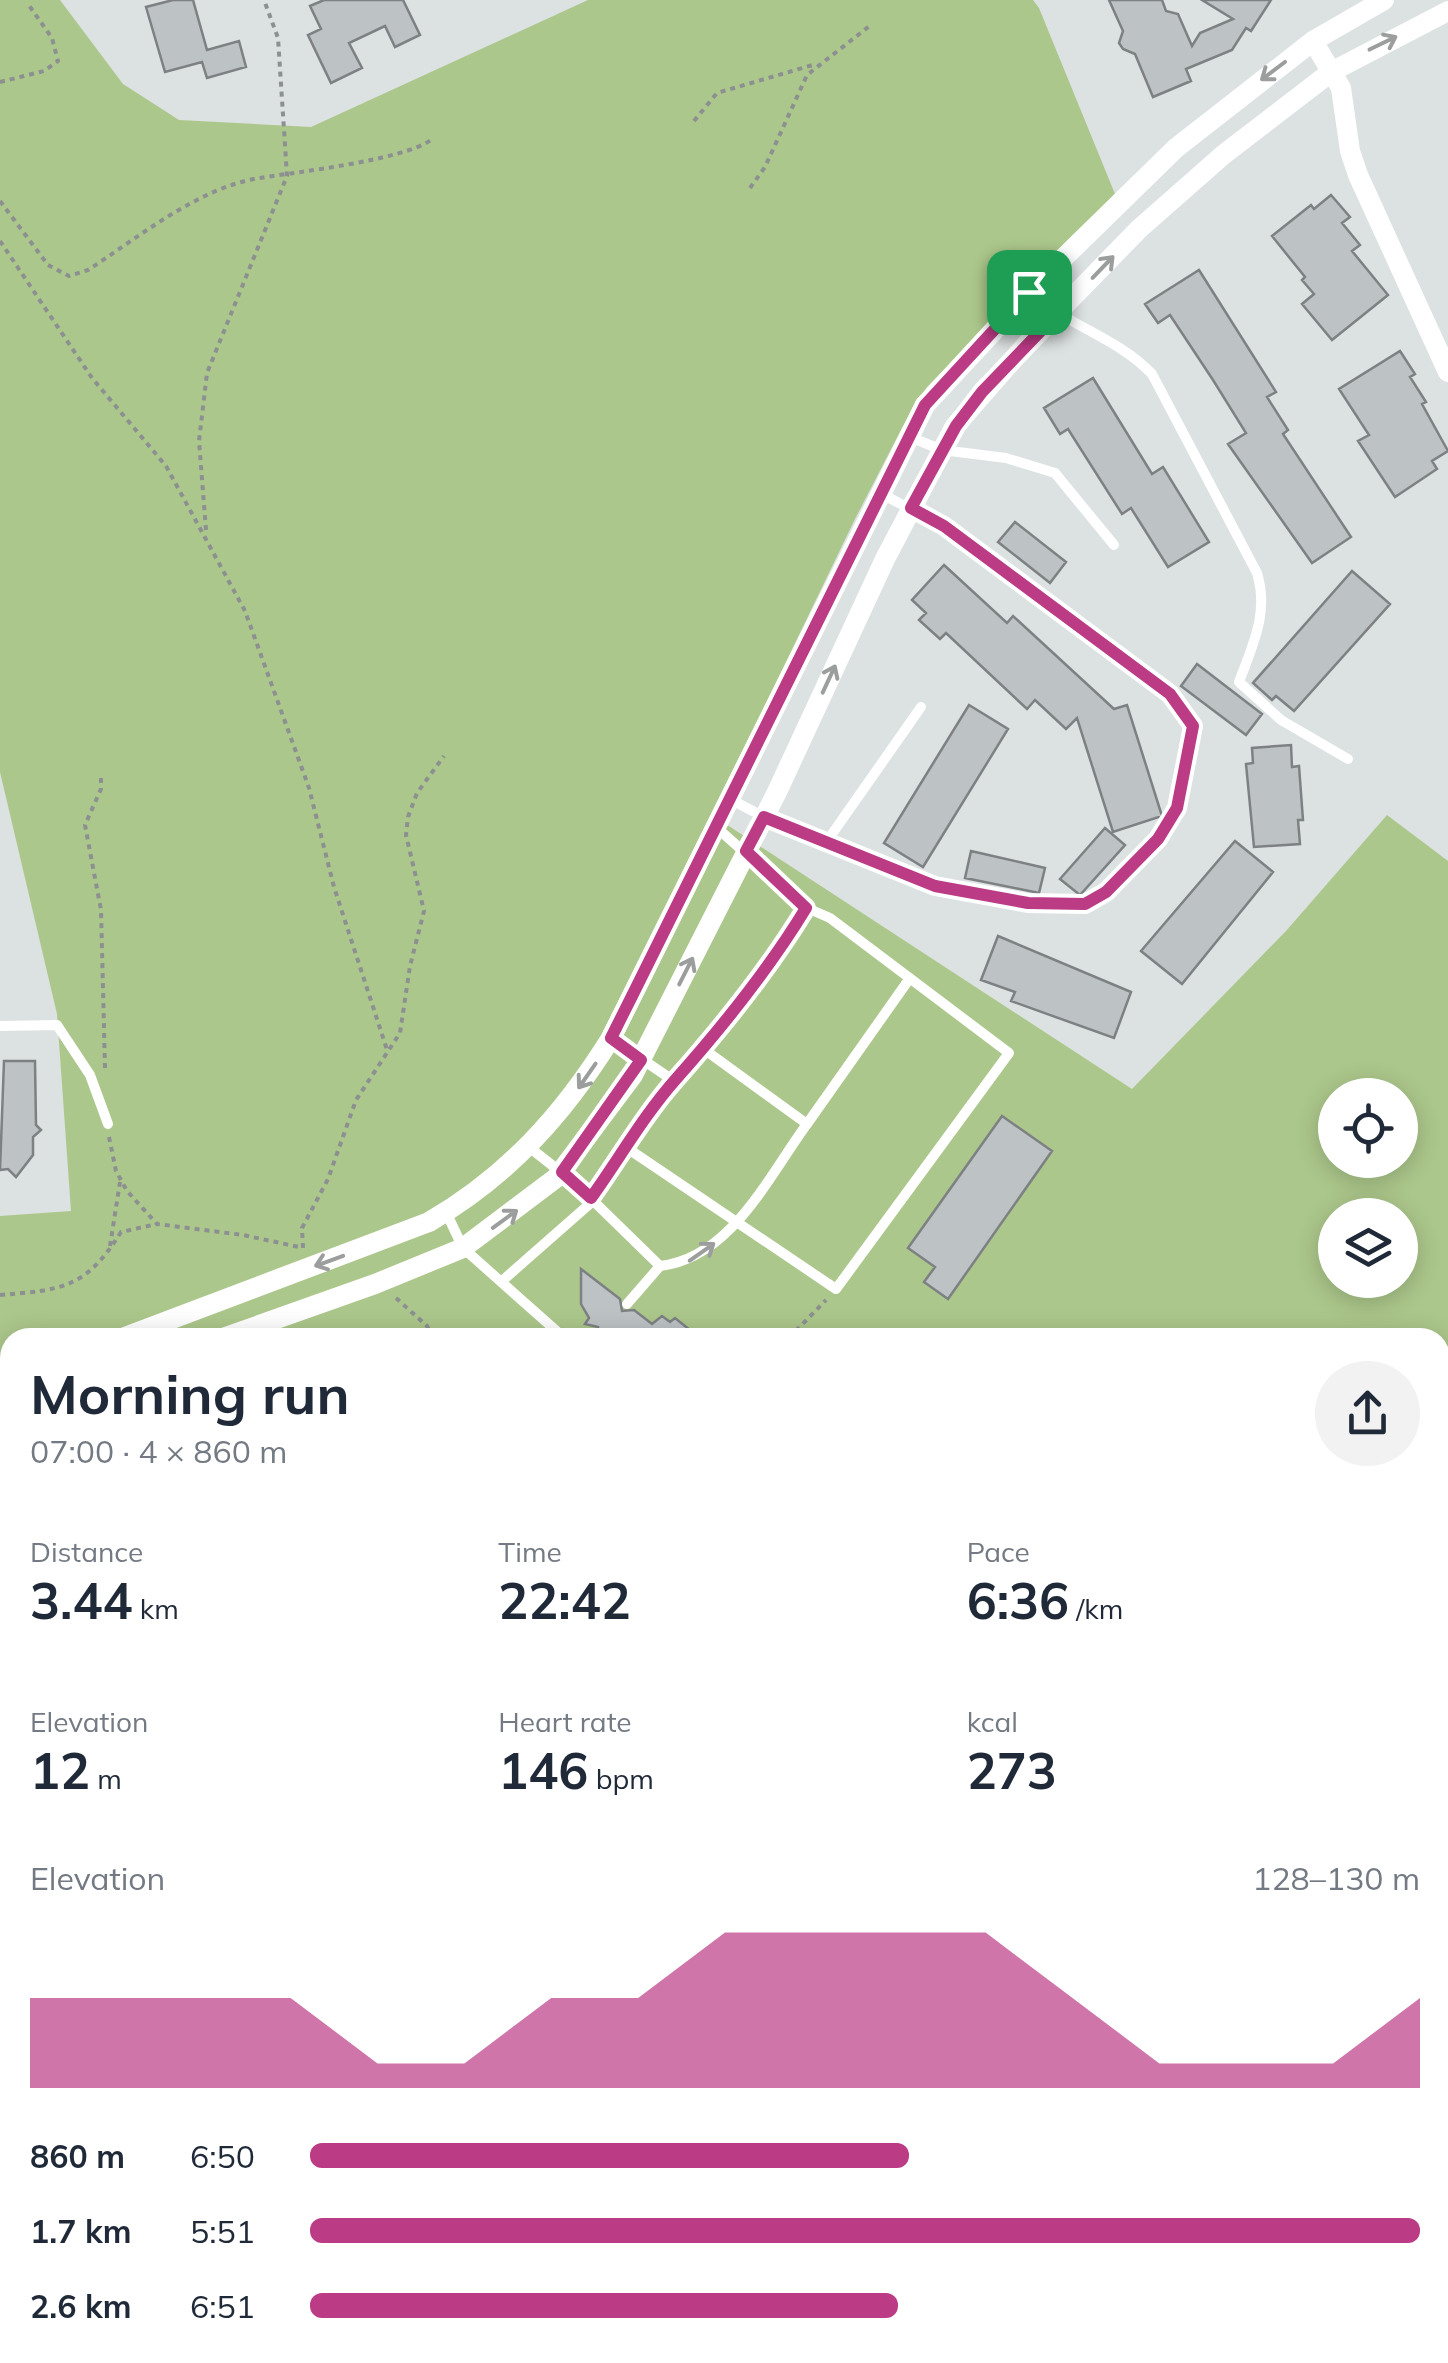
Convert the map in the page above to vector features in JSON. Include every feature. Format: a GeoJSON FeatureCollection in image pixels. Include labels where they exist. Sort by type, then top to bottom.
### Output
{"type":"FeatureCollection","features":[{"type":"Feature","properties":{"kind":"street"},"geometry":{"type":"LineString","coordinates":[[149,1328],[446,1212],[472,1197],[530,1147],[569,1101],[611,1038],[908,436],[942,383],[1176,148],[1313,41],[1384,0]]}},
{"type":"Feature","properties":{"kind":"street"},"geometry":{"type":"LineString","coordinates":[[251,1328],[463,1248],[540,1194],[562,1172],[641,1060],[764,817],[911,508],[942,450],[982,392],[1140,229],[1209,167],[1332,72],[1448,11]]}},
{"type":"Feature","properties":{"kind":"street"},"geometry":{"type":"LineString","coordinates":[[1313,41],[1332,72],[1346,107],[1350,151],[1358,174],[1448,372]]}},
{"type":"Feature","properties":{"kind":"lane"},"geometry":{"type":"LineString","coordinates":[[1029,292],[1056,315],[1136,356],[1152,374],[1257,573],[1263,594],[1262,616],[1240,682],[1281,720],[1348,759]]}},
{"type":"Feature","properties":{"kind":"lane"},"geometry":{"type":"LineString","coordinates":[[908,436],[942,450],[1006,458],[1056,473],[1114,545]]}},
{"type":"Feature","properties":{"kind":"lane"},"geometry":{"type":"LineString","coordinates":[[728,798],[824,844],[935,886],[1028,903],[1085,904],[1106,892],[1158,839],[1177,808],[1193,726],[1170,694],[944,526],[880,492]]}},
{"type":"Feature","properties":{"kind":"lane"},"geometry":{"type":"LineString","coordinates":[[824,844],[922,707]]}},
{"type":"Feature","properties":{"kind":"lane"},"geometry":{"type":"LineString","coordinates":[[627,1148],[836,1289],[1009,1053],[830,918],[806,908],[715,826]]}},
{"type":"Feature","properties":{"kind":"lane"},"geometry":{"type":"LineString","coordinates":[[502,1281],[592,1200],[674,1081],[704,1050],[806,908]]}},
{"type":"Feature","properties":{"kind":"lane"},"geometry":{"type":"LineString","coordinates":[[627,1304],[660,1266],[687,1263],[727,1236],[910,978]]}},
{"type":"Feature","properties":{"kind":"lane"},"geometry":{"type":"LineString","coordinates":[[0,1026],[56,1025],[90,1075],[108,1124]]}},
{"type":"Feature","properties":{"kind":"lane"},"geometry":{"type":"LineString","coordinates":[[611,1038],[674,1081]]}},
{"type":"Feature","properties":{"kind":"lane"},"geometry":{"type":"LineString","coordinates":[[704,1050],[806,1124]]}},
{"type":"Feature","properties":{"kind":"lane"},"geometry":{"type":"LineString","coordinates":[[530,1147],[562,1172],[660,1266]]}},
{"type":"Feature","properties":{"kind":"lane"},"geometry":{"type":"LineString","coordinates":[[446,1212],[463,1248],[554,1328]]}},
{"type":"Feature","properties":{"kind":"path"},"geometry":{"type":"LineString","coordinates":[[207,536],[199,441],[207,373],[287,176],[278,38],[264,0]]}},
{"type":"Feature","properties":{"kind":"path"},"geometry":{"type":"LineString","coordinates":[[0,82],[44,71],[58,61],[52,38],[28,4]]}},
{"type":"Feature","properties":{"kind":"path"},"geometry":{"type":"LineString","coordinates":[[750,188],[765,168],[808,75],[818,63],[872,24]]}},
{"type":"Feature","properties":{"kind":"path"},"geometry":{"type":"LineString","coordinates":[[694,121],[717,93],[818,63]]}},
{"type":"Feature","properties":{"kind":"path"},"geometry":{"type":"LineString","coordinates":[[0,200],[48,265],[69,276],[88,270],[211,195],[258,178],[416,151],[431,140]]}},
{"type":"Feature","properties":{"kind":"path"},"geometry":{"type":"LineString","coordinates":[[0,241],[92,378],[166,466],[246,611],[280,702],[388,1053]]}},
{"type":"Feature","properties":{"kind":"path"},"geometry":{"type":"LineString","coordinates":[[303,1248],[302,1228],[328,1179],[356,1100],[400,1033],[410,966],[424,911],[406,835],[408,817],[417,794],[444,756]]}},
{"type":"Feature","properties":{"kind":"path"},"geometry":{"type":"LineString","coordinates":[[101,778],[101,789],[85,825],[101,910],[105,1074]]}},
{"type":"Feature","properties":{"kind":"path"},"geometry":{"type":"LineString","coordinates":[[108,1124],[120,1178],[109,1251]]}},
{"type":"Feature","properties":{"kind":"path"},"geometry":{"type":"LineString","coordinates":[[120,1178],[157,1224]]}},
{"type":"Feature","properties":{"kind":"path"},"geometry":{"type":"LineString","coordinates":[[0,1295],[54,1291],[74,1285],[109,1251],[121,1232],[157,1224],[243,1234],[303,1248],[326,1262]]}},
{"type":"Feature","properties":{"kind":"path"},"geometry":{"type":"LineString","coordinates":[[375,1284],[428,1328]]}},
{"type":"Feature","properties":{"kind":"path"},"geometry":{"type":"LineString","coordinates":[[799,1328],[836,1289]]}},
{"type":"Feature","properties":{"kind":"green space"},"geometry":{"type":"Polygon","coordinates":[[[0,0],[60,0],[123,84],[179,120],[311,127],[588,0],[1033,0],[1115,194],[927,387],[855,519],[712,815],[1132,1089],[1286,931],[1387,815],[1448,861],[1448,1328],[0,1328],[0,1216],[71,1211],[57,1014],[0,772],[0,0]]]}},
{"type":"Feature","properties":{"kind":"building"},"geometry":{"type":"Polygon","coordinates":[[[193,0],[207,50],[239,41],[246,67],[207,78],[202,62],[165,72],[146,7],[193,0]]]}},
{"type":"Feature","properties":{"kind":"building"},"geometry":{"type":"Polygon","coordinates":[[[324,0],[403,0],[420,35],[395,47],[385,26],[349,43],[362,68],[331,83],[308,35],[321,29],[310,6],[324,0]]]}},
{"type":"Feature","properties":{"kind":"building"},"geometry":{"type":"Polygon","coordinates":[[[1109,0],[1162,0],[1166,11],[1178,14],[1192,46],[1200,33],[1233,19],[1202,0],[1271,0],[1251,31],[1246,28],[1232,50],[1186,69],[1191,81],[1153,97],[1135,54],[1119,43],[1123,31],[1109,0]]]}},
{"type":"Feature","properties":{"kind":"building"},"geometry":{"type":"Polygon","coordinates":[[[1331,195],[1350,217],[1342,223],[1360,245],[1352,251],[1388,295],[1332,340],[1302,304],[1314,294],[1302,280],[1305,277],[1272,236],[1311,205],[1314,209],[1331,195]]]}},
{"type":"Feature","properties":{"kind":"building"},"geometry":{"type":"Polygon","coordinates":[[[1199,270],[1276,392],[1267,397],[1288,430],[1283,434],[1351,537],[1312,563],[1228,444],[1246,433],[1213,380],[1170,315],[1158,323],[1145,304],[1199,270]]]}},
{"type":"Feature","properties":{"kind":"building"},"geometry":{"type":"Polygon","coordinates":[[[1400,351],[1415,374],[1410,377],[1448,451],[1432,461],[1437,469],[1395,497],[1358,441],[1369,435],[1339,389],[1400,351]]]}},
{"type":"Feature","properties":{"kind":"building"},"geometry":{"type":"Polygon","coordinates":[[[1093,378],[1152,474],[1163,467],[1209,542],[1168,567],[1131,508],[1122,514],[1068,429],[1060,434],[1044,408],[1093,378]]]}},
{"type":"Feature","properties":{"kind":"building"},"geometry":{"type":"Polygon","coordinates":[[[1015,522],[1066,562],[1050,583],[998,542],[1015,522]]]}},
{"type":"Feature","properties":{"kind":"building"},"geometry":{"type":"Polygon","coordinates":[[[944,565],[1007,623],[1013,616],[1114,709],[1127,705],[1162,816],[1113,832],[1077,718],[1066,729],[1035,700],[1027,709],[946,633],[940,639],[919,620],[926,613],[912,600],[944,565]]]}},
{"type":"Feature","properties":{"kind":"building"},"geometry":{"type":"Polygon","coordinates":[[[1352,571],[1390,604],[1294,711],[1276,696],[1272,700],[1253,683],[1352,571]]]}},
{"type":"Feature","properties":{"kind":"building"},"geometry":{"type":"Polygon","coordinates":[[[1197,664],[1262,714],[1246,735],[1181,686],[1197,664]]]}},
{"type":"Feature","properties":{"kind":"building"},"geometry":{"type":"Polygon","coordinates":[[[969,705],[1008,729],[923,867],[884,843],[969,705]]]}},
{"type":"Feature","properties":{"kind":"building"},"geometry":{"type":"Polygon","coordinates":[[[1291,745],[1292,767],[1299,766],[1303,820],[1298,820],[1300,844],[1254,847],[1246,764],[1253,763],[1252,748],[1291,745]]]}},
{"type":"Feature","properties":{"kind":"building"},"geometry":{"type":"Polygon","coordinates":[[[1105,828],[1125,845],[1080,895],[1060,879],[1105,828]]]}},
{"type":"Feature","properties":{"kind":"building"},"geometry":{"type":"Polygon","coordinates":[[[1235,841],[1273,872],[1182,984],[1141,951],[1235,841]]]}},
{"type":"Feature","properties":{"kind":"building"},"geometry":{"type":"Polygon","coordinates":[[[971,851],[1045,868],[1039,893],[965,878],[971,851]]]}},
{"type":"Feature","properties":{"kind":"building"},"geometry":{"type":"Polygon","coordinates":[[[998,936],[1131,992],[1114,1038],[1011,1001],[1015,992],[981,980],[998,936]]]}},
{"type":"Feature","properties":{"kind":"building"},"geometry":{"type":"Polygon","coordinates":[[[4,1061],[35,1061],[36,1125],[41,1130],[33,1137],[33,1155],[16,1177],[8,1169],[0,1170],[4,1061]]]}},
{"type":"Feature","properties":{"kind":"building"},"geometry":{"type":"Polygon","coordinates":[[[1002,1116],[1052,1151],[948,1299],[924,1282],[935,1267],[908,1248],[1002,1116]]]}},
{"type":"Feature","properties":{"kind":"building"},"geometry":{"type":"Polygon","coordinates":[[[581,1269],[620,1299],[622,1311],[634,1310],[652,1324],[662,1316],[670,1322],[675,1318],[688,1328],[598,1328],[585,1324],[589,1318],[581,1304],[581,1269]]]}},
{"type":"Feature","properties":{"kind":"route"},"geometry":{"type":"LineString","coordinates":[[1029,292],[1056,315],[982,392],[956,426],[911,508],[944,526],[1170,694],[1193,726],[1177,808],[1158,839],[1106,892],[1085,904],[1028,903],[935,886],[764,817],[746,851],[806,908],[785,942],[704,1050],[674,1081],[591,1198],[562,1172],[641,1060],[611,1038],[925,405],[1029,292]]}}]}
